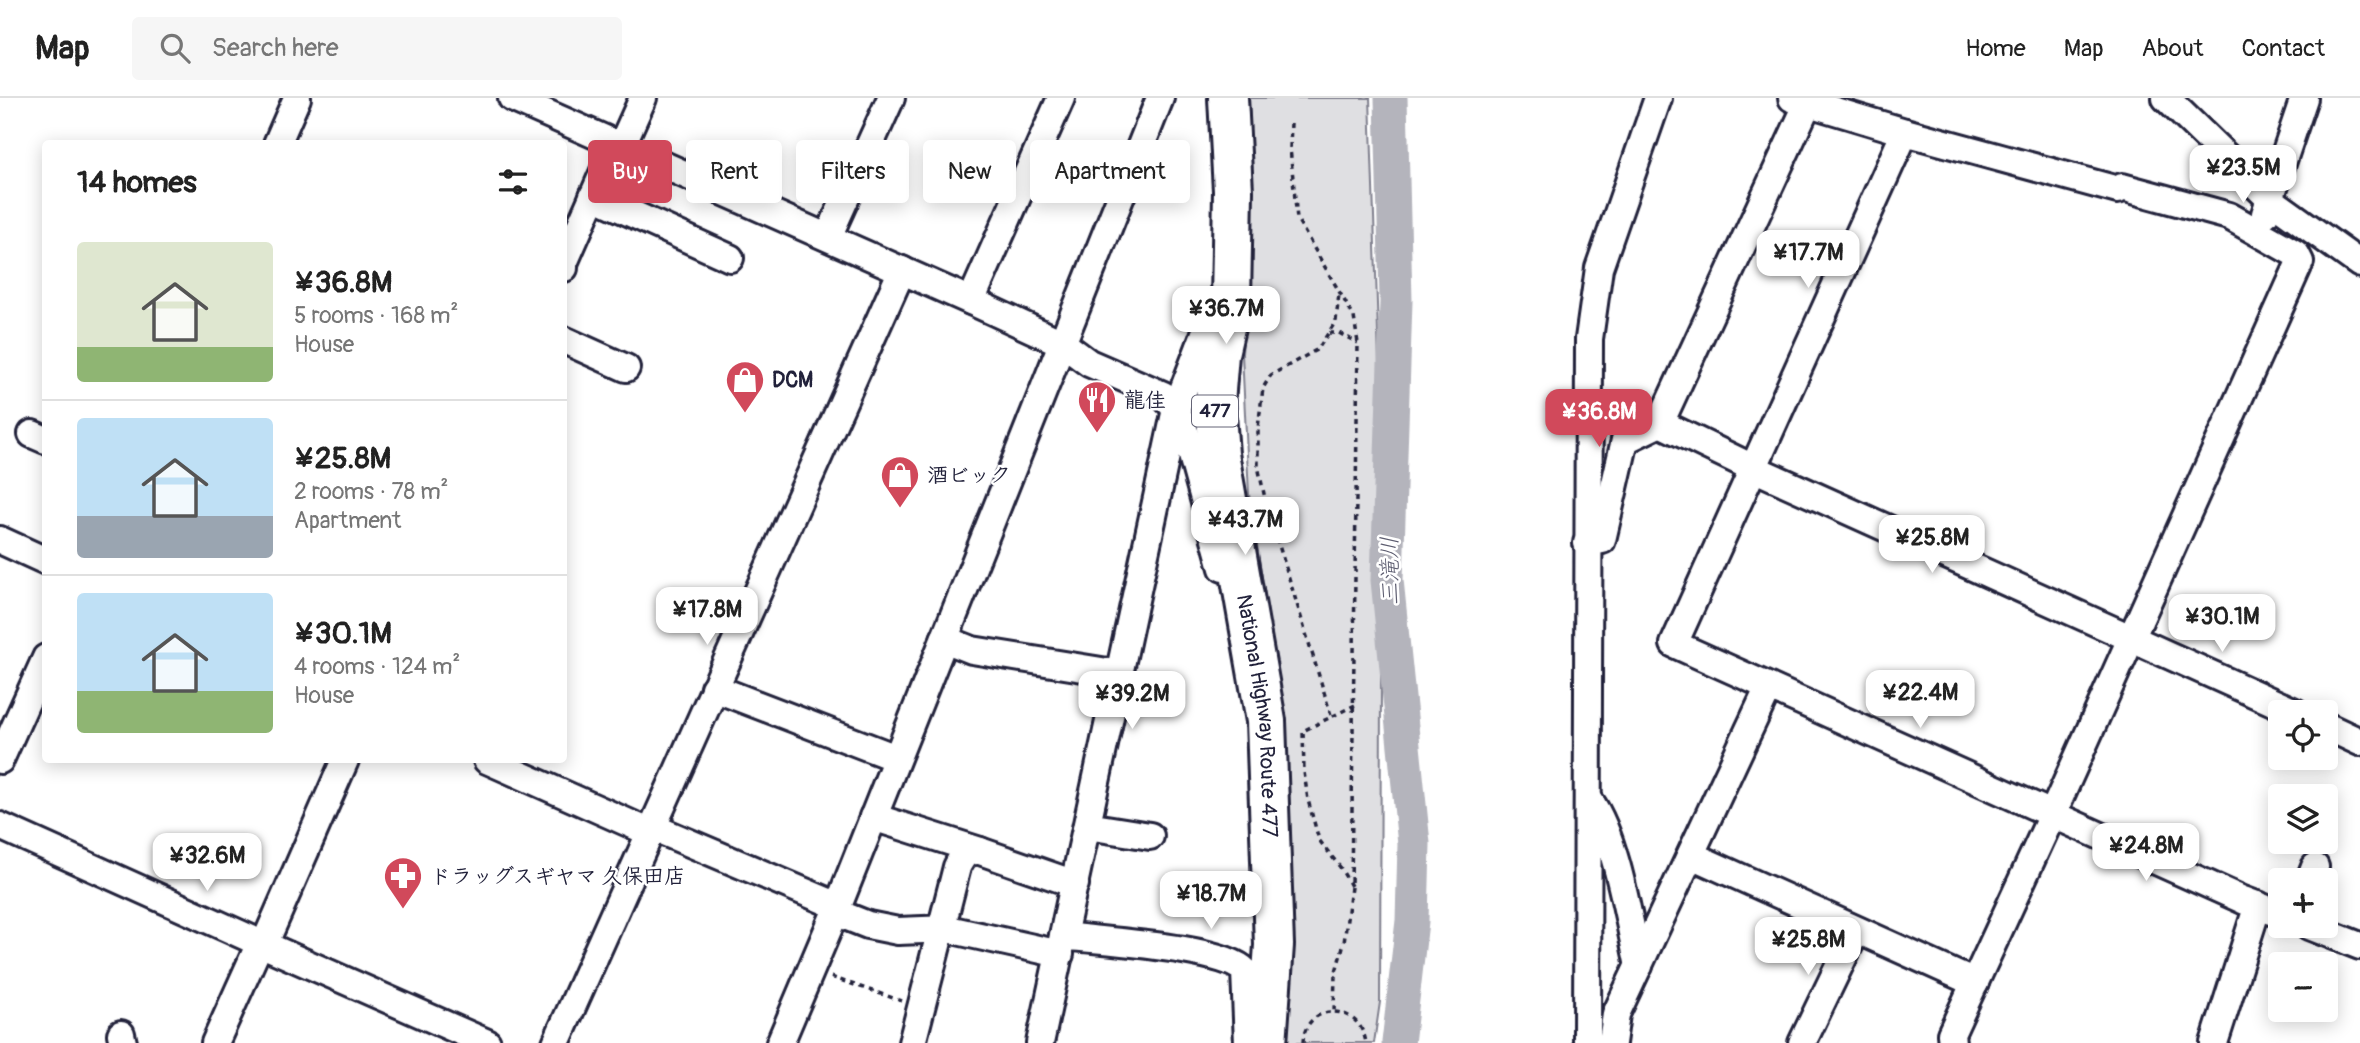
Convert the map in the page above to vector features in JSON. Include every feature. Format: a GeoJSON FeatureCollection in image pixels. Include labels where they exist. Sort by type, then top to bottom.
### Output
{"type":"FeatureCollection","features":[{"type":"Feature","properties":{"kind":"highway","name":"National Highway Route 477"},"geometry":{"type":"LineString","coordinates":[[1228,98],[1233,191],[1231,301],[1219,354],[1215,402],[1219,454],[1266,721],[1273,945],[1267,1043]]}},
{"type":"Feature","properties":{"kind":"street"},"geometry":{"type":"LineString","coordinates":[[279,140],[297,98]]}},
{"type":"Feature","properties":{"kind":"street"},"geometry":{"type":"LineString","coordinates":[[512,98],[607,140]]}},
{"type":"Feature","properties":{"kind":"street"},"geometry":{"type":"LineString","coordinates":[[621,140],[643,98]]}},
{"type":"Feature","properties":{"kind":"street"},"geometry":{"type":"LineString","coordinates":[[828,237],[891,98]]}},
{"type":"Feature","properties":{"kind":"street"},"geometry":{"type":"LineString","coordinates":[[971,301],[1061,98]]}},
{"type":"Feature","properties":{"kind":"street"},"geometry":{"type":"LineString","coordinates":[[780,1043],[837,909],[1160,98]]}},
{"type":"Feature","properties":{"kind":"street"},"geometry":{"type":"LineString","coordinates":[[1587,1043],[1589,339],[1598,268],[1658,98]]}},
{"type":"Feature","properties":{"kind":"street"},"geometry":{"type":"LineString","coordinates":[[2165,98],[2271,200],[2360,264]]}},
{"type":"Feature","properties":{"kind":"street"},"geometry":{"type":"LineString","coordinates":[[2257,232],[2271,200],[2304,98]]}},
{"type":"Feature","properties":{"kind":"street"},"geometry":{"type":"LineString","coordinates":[[1587,543],[1602,540],[1625,440],[1660,423],[1809,101],[1905,132],[2118,190],[2122,187],[2229,216],[2296,254],[2300,262],[2299,269],[1951,1034],[1952,1043]]}},
{"type":"Feature","properties":{"kind":"street"},"geometry":{"type":"LineString","coordinates":[[1905,132],[1674,644],[1768,689],[2268,910]]}},
{"type":"Feature","properties":{"kind":"street"},"geometry":{"type":"LineString","coordinates":[[672,169],[1062,342],[1089,363],[1163,395],[1176,410],[1187,437],[1266,721]]}},
{"type":"Feature","properties":{"kind":"street"},"geometry":{"type":"LineString","coordinates":[[567,261],[590,203]]}},
{"type":"Feature","properties":{"kind":"street"},"geometry":{"type":"LineString","coordinates":[[608,203],[730,258]]}},
{"type":"Feature","properties":{"kind":"street"},"geometry":{"type":"LineString","coordinates":[[1040,1043],[1176,410],[1232,265]]}},
{"type":"Feature","properties":{"kind":"street"},"geometry":{"type":"LineString","coordinates":[[556,1043],[902,270]]}},
{"type":"Feature","properties":{"kind":"street"},"geometry":{"type":"LineString","coordinates":[[567,341],[626,368]]}},
{"type":"Feature","properties":{"kind":"street"},"geometry":{"type":"LineString","coordinates":[[1660,423],[2268,700]]}},
{"type":"Feature","properties":{"kind":"street"},"geometry":{"type":"LineString","coordinates":[[0,540],[42,559]]}},
{"type":"Feature","properties":{"kind":"street"},"geometry":{"type":"LineString","coordinates":[[944,639],[972,650],[1120,674]]}},
{"type":"Feature","properties":{"kind":"street"},"geometry":{"type":"LineString","coordinates":[[0,760],[42,667]]}},
{"type":"Feature","properties":{"kind":"street"},"geometry":{"type":"LineString","coordinates":[[714,688],[896,758]]}},
{"type":"Feature","properties":{"kind":"street"},"geometry":{"type":"LineString","coordinates":[[1612,1043],[1616,1014],[1768,689]]}},
{"type":"Feature","properties":{"kind":"street"},"geometry":{"type":"LineString","coordinates":[[2338,732],[2360,742]]}},
{"type":"Feature","properties":{"kind":"street"},"geometry":{"type":"LineString","coordinates":[[215,1043],[344,763]]}},
{"type":"Feature","properties":{"kind":"street"},"geometry":{"type":"LineString","coordinates":[[494,763],[837,909],[868,925],[898,931],[941,930],[1061,945],[1207,954],[1239,965],[1245,971],[1248,1043]]}},
{"type":"Feature","properties":{"kind":"street"},"geometry":{"type":"LineString","coordinates":[[1587,797],[1601,816],[1639,966]]}},
{"type":"Feature","properties":{"kind":"street"},"geometry":{"type":"LineString","coordinates":[[873,817],[1075,884]]}},
{"type":"Feature","properties":{"kind":"street"},"geometry":{"type":"LineString","coordinates":[[0,826],[487,1043]]}},
{"type":"Feature","properties":{"kind":"street"},"geometry":{"type":"LineString","coordinates":[[1087,826],[1150,836]]}},
{"type":"Feature","properties":{"kind":"street"},"geometry":{"type":"LineString","coordinates":[[912,1043],[961,859],[971,850],[980,851]]}},
{"type":"Feature","properties":{"kind":"street"},"geometry":{"type":"LineString","coordinates":[[1691,855],[1975,983]]}},
{"type":"Feature","properties":{"kind":"street"},"geometry":{"type":"LineString","coordinates":[[2214,1043],[2268,912]]}},
{"type":"Feature","properties":{"kind":"street"},"geometry":{"type":"LineString","coordinates":[[1802,1043],[1856,931]]}},
{"type":"Feature","properties":{"kind":"street"},"geometry":{"type":"LineString","coordinates":[[2338,937],[2360,946]]}},
{"type":"Feature","properties":{"kind":"path"},"geometry":{"type":"LineString","coordinates":[[1291,123],[1290,148],[1297,219],[1354,317],[1358,343],[1351,887],[1344,943],[1335,975],[1334,1012]]}},
{"type":"Feature","properties":{"kind":"path"},"geometry":{"type":"LineString","coordinates":[[1331,715],[1266,503],[1258,466],[1258,428],[1263,388],[1271,375],[1318,349],[1336,321],[1339,292]]}},
{"type":"Feature","properties":{"kind":"path"},"geometry":{"type":"LineString","coordinates":[[1328,333],[1339,333],[1358,343]]}},
{"type":"Feature","properties":{"kind":"path"},"geometry":{"type":"LineString","coordinates":[[1351,887],[1319,840],[1308,800],[1303,731],[1355,705]]}},
{"type":"Feature","properties":{"kind":"path"},"geometry":{"type":"LineString","coordinates":[[831,977],[920,1007]]}},
{"type":"Feature","properties":{"kind":"path"},"geometry":{"type":"LineString","coordinates":[[1303,1043],[1307,1027],[1314,1018],[1334,1012],[1354,1018],[1360,1025],[1366,1043]]}},
{"type":"Feature","properties":{"kind":"shaded area"},"geometry":{"type":"Polygon","coordinates":[[[1249,98],[1370,98],[1379,363],[1381,676],[1380,1002],[1374,1043],[1284,1043],[1291,950],[1277,674],[1249,494],[1242,354],[1252,211],[1249,98]]]}},
{"type":"Feature","properties":{"kind":"waterway","name":"三滝川"},"geometry":{"type":"LineString","coordinates":[[1391,98],[1396,301],[1387,580],[1414,844],[1412,921],[1398,1043]]}},
{"type":"Feature","properties":{"kind":"place","name":"DCM"},"geometry":{"type":"Point","coordinates":[745,414]}},
{"type":"Feature","properties":{"kind":"place","name":"龍佳"},"geometry":{"type":"Point","coordinates":[1097,434]}},
{"type":"Feature","properties":{"kind":"place","name":"酒ビック"},"geometry":{"type":"Point","coordinates":[900,509]}},
{"type":"Feature","properties":{"kind":"place","name":"ドラッグスギヤマ 久保田店"},"geometry":{"type":"Point","coordinates":[403,910]}}]}
